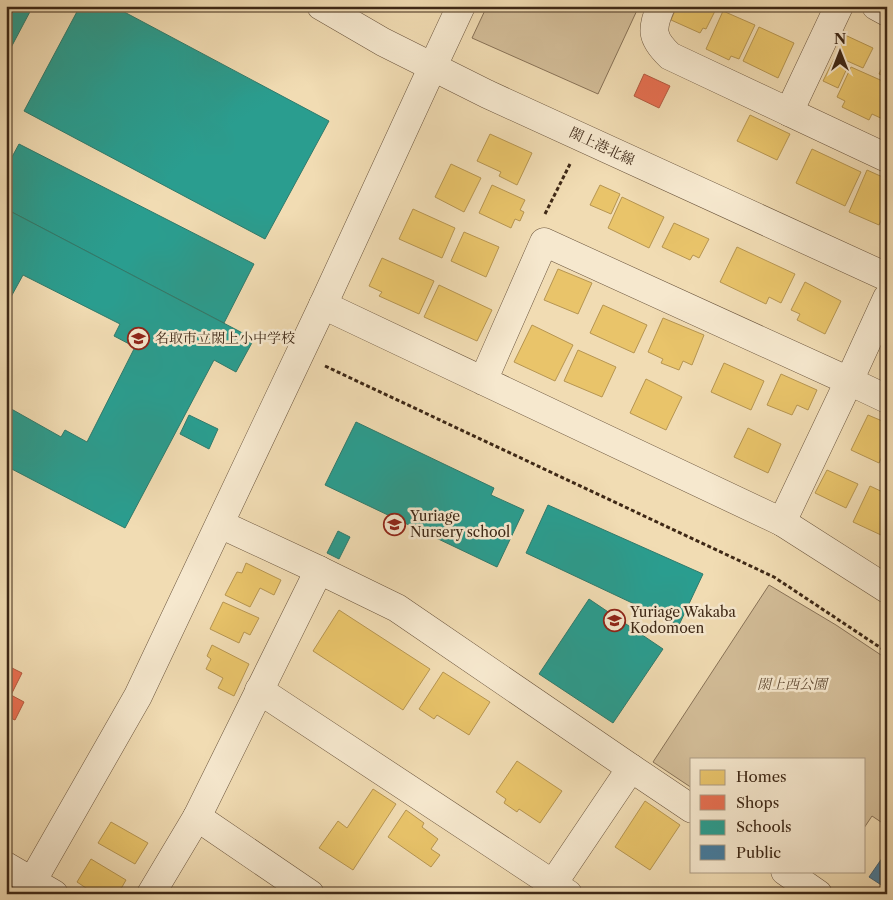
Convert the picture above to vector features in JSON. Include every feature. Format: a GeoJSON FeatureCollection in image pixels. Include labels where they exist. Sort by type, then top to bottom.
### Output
{"type":"FeatureCollection","features":[{"type":"Feature","properties":{"kind":"street","name":"閖上港北線"},"geometry":{"type":"LineString","coordinates":[[321,6],[383,42],[487,94],[887,277]]}},
{"type":"Feature","properties":{"kind":"street"},"geometry":{"type":"LineString","coordinates":[[6,866],[37,889],[138,696],[323,305],[461,6]]}},
{"type":"Feature","properties":{"kind":"street"},"geometry":{"type":"LineString","coordinates":[[662,6],[654,23],[654,32],[656,39],[670,56],[887,158]]}},
{"type":"Feature","properties":{"kind":"street"},"geometry":{"type":"LineString","coordinates":[[789,112],[839,6]]}},
{"type":"Feature","properties":{"kind":"street"},"geometry":{"type":"LineString","coordinates":[[876,6],[887,12]]}},
{"type":"Feature","properties":{"kind":"street"},"geometry":{"type":"LineString","coordinates":[[483,380],[544,242],[887,399]]}},
{"type":"Feature","properties":{"kind":"street"},"geometry":{"type":"LineString","coordinates":[[782,522],[887,298]]}},
{"type":"Feature","properties":{"kind":"street"},"geometry":{"type":"LineString","coordinates":[[323,305],[782,522],[887,589]]}},
{"type":"Feature","properties":{"kind":"street"},"geometry":{"type":"LineString","coordinates":[[220,524],[397,608],[690,807]]}},
{"type":"Feature","properties":{"kind":"street"},"geometry":{"type":"LineString","coordinates":[[151,894],[197,817],[319,570]]}},
{"type":"Feature","properties":{"kind":"street"},"geometry":{"type":"LineString","coordinates":[[259,690],[556,890],[631,768]]}},
{"type":"Feature","properties":{"kind":"street"},"geometry":{"type":"LineString","coordinates":[[197,817],[310,894]]}},
{"type":"Feature","properties":{"kind":"street"},"geometry":{"type":"LineString","coordinates":[[786,872],[818,894]]}},
{"type":"Feature","properties":{"kind":"path"},"geometry":{"type":"LineString","coordinates":[[544,242],[539,226],[571,161]]}},
{"type":"Feature","properties":{"kind":"path"},"geometry":{"type":"LineString","coordinates":[[325,366],[774,577],[887,652]]}},
{"type":"Feature","properties":{"kind":"green space"},"geometry":{"type":"Polygon","coordinates":[[[487,6],[639,6],[598,94],[472,38],[487,6]]]}},
{"type":"Feature","properties":{"kind":"green space","name":"閖上西公園"},"geometry":{"type":"Polygon","coordinates":[[[769,585],[836,625],[887,659],[887,826],[872,816],[866,825],[866,758],[690,758],[690,787],[653,762],[769,585]]]}},
{"type":"Feature","properties":{"kind":"building: Homes"},"geometry":{"type":"Polygon","coordinates":[[[677,6],[711,6],[716,9],[706,29],[703,28],[700,33],[671,20],[677,6]]]}},
{"type":"Feature","properties":{"kind":"building: Homes"},"geometry":{"type":"Polygon","coordinates":[[[723,11],[755,25],[739,59],[731,56],[729,60],[706,49],[723,11]]]}},
{"type":"Feature","properties":{"kind":"building: Homes"},"geometry":{"type":"Polygon","coordinates":[[[759,27],[794,43],[778,78],[743,61],[759,27]]]}},
{"type":"Feature","properties":{"kind":"building: Homes"},"geometry":{"type":"Polygon","coordinates":[[[845,35],[873,48],[863,68],[836,56],[845,35]]]}},
{"type":"Feature","properties":{"kind":"building: Homes"},"geometry":{"type":"Polygon","coordinates":[[[887,57],[887,77],[879,74],[887,57]]]}},
{"type":"Feature","properties":{"kind":"building: Homes"},"geometry":{"type":"Polygon","coordinates":[[[834,59],[848,66],[838,88],[823,81],[834,59]]]}},
{"type":"Feature","properties":{"kind":"building: Homes"},"geometry":{"type":"Polygon","coordinates":[[[851,67],[887,83],[887,121],[872,114],[869,120],[842,107],[845,101],[837,97],[851,67]]]}},
{"type":"Feature","properties":{"kind":"building: Homes"},"geometry":{"type":"Polygon","coordinates":[[[750,115],[790,134],[777,160],[737,141],[750,115]]]}},
{"type":"Feature","properties":{"kind":"building: Homes"},"geometry":{"type":"Polygon","coordinates":[[[490,134],[532,153],[517,185],[499,176],[501,172],[477,161],[490,134]]]}},
{"type":"Feature","properties":{"kind":"building: Homes"},"geometry":{"type":"Polygon","coordinates":[[[812,149],[861,172],[845,206],[796,183],[812,149]]]}},
{"type":"Feature","properties":{"kind":"building: Homes"},"geometry":{"type":"Polygon","coordinates":[[[451,164],[481,178],[464,212],[435,197],[451,164]]]}},
{"type":"Feature","properties":{"kind":"building: Homes"},"geometry":{"type":"Polygon","coordinates":[[[867,170],[887,179],[887,208],[879,225],[849,212],[867,170]]]}},
{"type":"Feature","properties":{"kind":"building: Homes"},"geometry":{"type":"Polygon","coordinates":[[[492,185],[525,200],[520,210],[524,212],[520,221],[515,219],[511,228],[479,213],[492,185]]]}},
{"type":"Feature","properties":{"kind":"building: Homes"},"geometry":{"type":"Polygon","coordinates":[[[600,185],[620,194],[611,214],[590,205],[600,185]]]}},
{"type":"Feature","properties":{"kind":"building: Homes"},"geometry":{"type":"Polygon","coordinates":[[[622,197],[664,217],[649,248],[608,228],[622,197]]]}},
{"type":"Feature","properties":{"kind":"building: Homes"},"geometry":{"type":"Polygon","coordinates":[[[413,209],[455,228],[442,258],[399,239],[413,209]]]}},
{"type":"Feature","properties":{"kind":"building: Homes"},"geometry":{"type":"Polygon","coordinates":[[[674,223],[709,239],[699,258],[693,255],[690,260],[662,247],[674,223]]]}},
{"type":"Feature","properties":{"kind":"building: Homes"},"geometry":{"type":"Polygon","coordinates":[[[464,232],[499,247],[486,277],[451,261],[464,232]]]}},
{"type":"Feature","properties":{"kind":"building: Homes"},"geometry":{"type":"Polygon","coordinates":[[[737,247],[795,274],[781,303],[769,297],[766,304],[720,282],[737,247]]]}},
{"type":"Feature","properties":{"kind":"building: Homes"},"geometry":{"type":"Polygon","coordinates":[[[382,258],[434,281],[419,314],[379,296],[382,292],[369,286],[382,258]]]}},
{"type":"Feature","properties":{"kind":"building: Homes"},"geometry":{"type":"Polygon","coordinates":[[[558,269],[592,283],[578,314],[544,300],[558,269]]]}},
{"type":"Feature","properties":{"kind":"building: Homes"},"geometry":{"type":"Polygon","coordinates":[[[805,282],[841,301],[825,334],[797,320],[800,314],[791,310],[805,282]]]}},
{"type":"Feature","properties":{"kind":"building: Homes"},"geometry":{"type":"Polygon","coordinates":[[[439,285],[492,310],[477,341],[424,317],[439,285]]]}},
{"type":"Feature","properties":{"kind":"building: Homes"},"geometry":{"type":"Polygon","coordinates":[[[603,305],[647,325],[634,353],[590,333],[603,305]]]}},
{"type":"Feature","properties":{"kind":"building: Homes"},"geometry":{"type":"Polygon","coordinates":[[[663,318],[704,335],[692,365],[683,361],[679,370],[661,363],[663,359],[648,352],[663,318]]]}},
{"type":"Feature","properties":{"kind":"building: Homes"},"geometry":{"type":"Polygon","coordinates":[[[532,325],[573,345],[555,381],[514,362],[532,325]]]}},
{"type":"Feature","properties":{"kind":"building: Homes"},"geometry":{"type":"Polygon","coordinates":[[[578,350],[616,367],[602,397],[564,381],[578,350]]]}},
{"type":"Feature","properties":{"kind":"building: Homes"},"geometry":{"type":"Polygon","coordinates":[[[724,363],[764,381],[751,410],[711,392],[724,363]]]}},
{"type":"Feature","properties":{"kind":"building: Homes"},"geometry":{"type":"Polygon","coordinates":[[[781,374],[817,390],[808,410],[797,405],[792,415],[767,405],[781,374]]]}},
{"type":"Feature","properties":{"kind":"building: Homes"},"geometry":{"type":"Polygon","coordinates":[[[646,379],[682,397],[666,430],[630,413],[646,379]]]}},
{"type":"Feature","properties":{"kind":"building: Homes"},"geometry":{"type":"Polygon","coordinates":[[[868,415],[887,423],[887,446],[879,463],[851,450],[868,415]]]}},
{"type":"Feature","properties":{"kind":"building: Homes"},"geometry":{"type":"Polygon","coordinates":[[[748,428],[781,444],[768,473],[734,457],[748,428]]]}},
{"type":"Feature","properties":{"kind":"building: Homes"},"geometry":{"type":"Polygon","coordinates":[[[827,470],[858,484],[846,508],[815,493],[827,470]]]}},
{"type":"Feature","properties":{"kind":"building: Homes"},"geometry":{"type":"Polygon","coordinates":[[[870,486],[887,494],[887,524],[881,535],[853,522],[870,486]]]}},
{"type":"Feature","properties":{"kind":"building: Homes"},"geometry":{"type":"Polygon","coordinates":[[[246,563],[281,580],[274,595],[260,588],[250,607],[225,595],[237,572],[242,573],[246,563]]]}},
{"type":"Feature","properties":{"kind":"building: Homes"},"geometry":{"type":"Polygon","coordinates":[[[223,602],[259,618],[250,635],[244,632],[239,643],[210,629],[223,602]]]}},
{"type":"Feature","properties":{"kind":"building: Homes"},"geometry":{"type":"Polygon","coordinates":[[[339,610],[430,669],[403,710],[313,651],[339,610]]]}},
{"type":"Feature","properties":{"kind":"building: Homes"},"geometry":{"type":"Polygon","coordinates":[[[212,645],[249,664],[234,696],[218,688],[223,678],[206,669],[211,659],[207,656],[212,645]]]}},
{"type":"Feature","properties":{"kind":"building: Homes"},"geometry":{"type":"Polygon","coordinates":[[[443,672],[490,702],[469,735],[437,715],[434,719],[419,709],[443,672]]]}},
{"type":"Feature","properties":{"kind":"building: Homes"},"geometry":{"type":"Polygon","coordinates":[[[517,761],[562,791],[540,823],[519,809],[517,812],[504,803],[506,799],[496,792],[517,761]]]}},
{"type":"Feature","properties":{"kind":"building: Homes"},"geometry":{"type":"Polygon","coordinates":[[[373,789],[396,804],[353,870],[319,848],[338,821],[347,828],[373,789]]]}},
{"type":"Feature","properties":{"kind":"building: Homes"},"geometry":{"type":"Polygon","coordinates":[[[645,801],[680,825],[650,870],[615,847],[645,801]]]}},
{"type":"Feature","properties":{"kind":"building: Homes"},"geometry":{"type":"Polygon","coordinates":[[[406,810],[424,823],[422,827],[438,839],[431,849],[440,855],[431,867],[388,837],[406,810]]]}},
{"type":"Feature","properties":{"kind":"building: Homes"},"geometry":{"type":"Polygon","coordinates":[[[111,822],[148,843],[135,864],[98,843],[111,822]]]}},
{"type":"Feature","properties":{"kind":"building: Homes"},"geometry":{"type":"Polygon","coordinates":[[[91,859],[126,880],[118,894],[95,894],[77,882],[91,859]]]}},
{"type":"Feature","properties":{"kind":"building: Shops"},"geometry":{"type":"Polygon","coordinates":[[[644,74],[670,86],[659,108],[634,96],[644,74]]]}},
{"type":"Feature","properties":{"kind":"building: Shops"},"geometry":{"type":"Polygon","coordinates":[[[6,665],[22,673],[11,695],[24,702],[15,720],[6,716],[6,665]]]}},
{"type":"Feature","properties":{"kind":"building: Schools"},"geometry":{"type":"Polygon","coordinates":[[[13,6],[33,6],[6,57],[6,19],[13,6]]]}},
{"type":"Feature","properties":{"kind":"building: Schools"},"geometry":{"type":"Polygon","coordinates":[[[80,6],[113,6],[329,121],[265,239],[24,111],[80,6]]]}},
{"type":"Feature","properties":{"kind":"building: Schools"},"geometry":{"type":"Polygon","coordinates":[[[19,144],[254,264],[224,323],[6,209],[6,168],[19,144]]]}},
{"type":"Feature","properties":{"kind":"building: Schools"},"geometry":{"type":"Polygon","coordinates":[[[6,209],[254,339],[236,372],[214,360],[125,528],[6,466],[6,406],[61,437],[65,430],[87,442],[135,347],[114,336],[120,324],[23,275],[6,306],[6,209]]]}},
{"type":"Feature","properties":{"kind":"building: Schools"},"geometry":{"type":"Polygon","coordinates":[[[189,415],[218,429],[209,449],[180,434],[189,415]]]}},
{"type":"Feature","properties":{"kind":"building: Schools"},"geometry":{"type":"Polygon","coordinates":[[[356,422],[494,488],[491,495],[524,510],[497,567],[325,485],[356,422]]]}},
{"type":"Feature","properties":{"kind":"building: Schools"},"geometry":{"type":"Polygon","coordinates":[[[548,505],[703,574],[679,625],[526,553],[548,505]]]}},
{"type":"Feature","properties":{"kind":"building: Schools"},"geometry":{"type":"Polygon","coordinates":[[[338,531],[350,537],[339,559],[327,553],[338,531]]]}},
{"type":"Feature","properties":{"kind":"building: Schools"},"geometry":{"type":"Polygon","coordinates":[[[589,599],[663,649],[613,723],[539,674],[589,599]]]}},
{"type":"Feature","properties":{"kind":"building: Public"},"geometry":{"type":"Polygon","coordinates":[[[887,851],[887,894],[882,894],[886,888],[869,877],[887,851]]]}},
{"type":"Feature","properties":{"kind":"place","name":"名取市立閖上小中学校"},"geometry":{"type":"Point","coordinates":[139,338]}},
{"type":"Feature","properties":{"kind":"place","name":"Yuriage Nursery school"},"geometry":{"type":"Point","coordinates":[394,524]}},
{"type":"Feature","properties":{"kind":"place","name":"Yuriage Wakaba Kodomoen"},"geometry":{"type":"Point","coordinates":[614,620]}}]}
